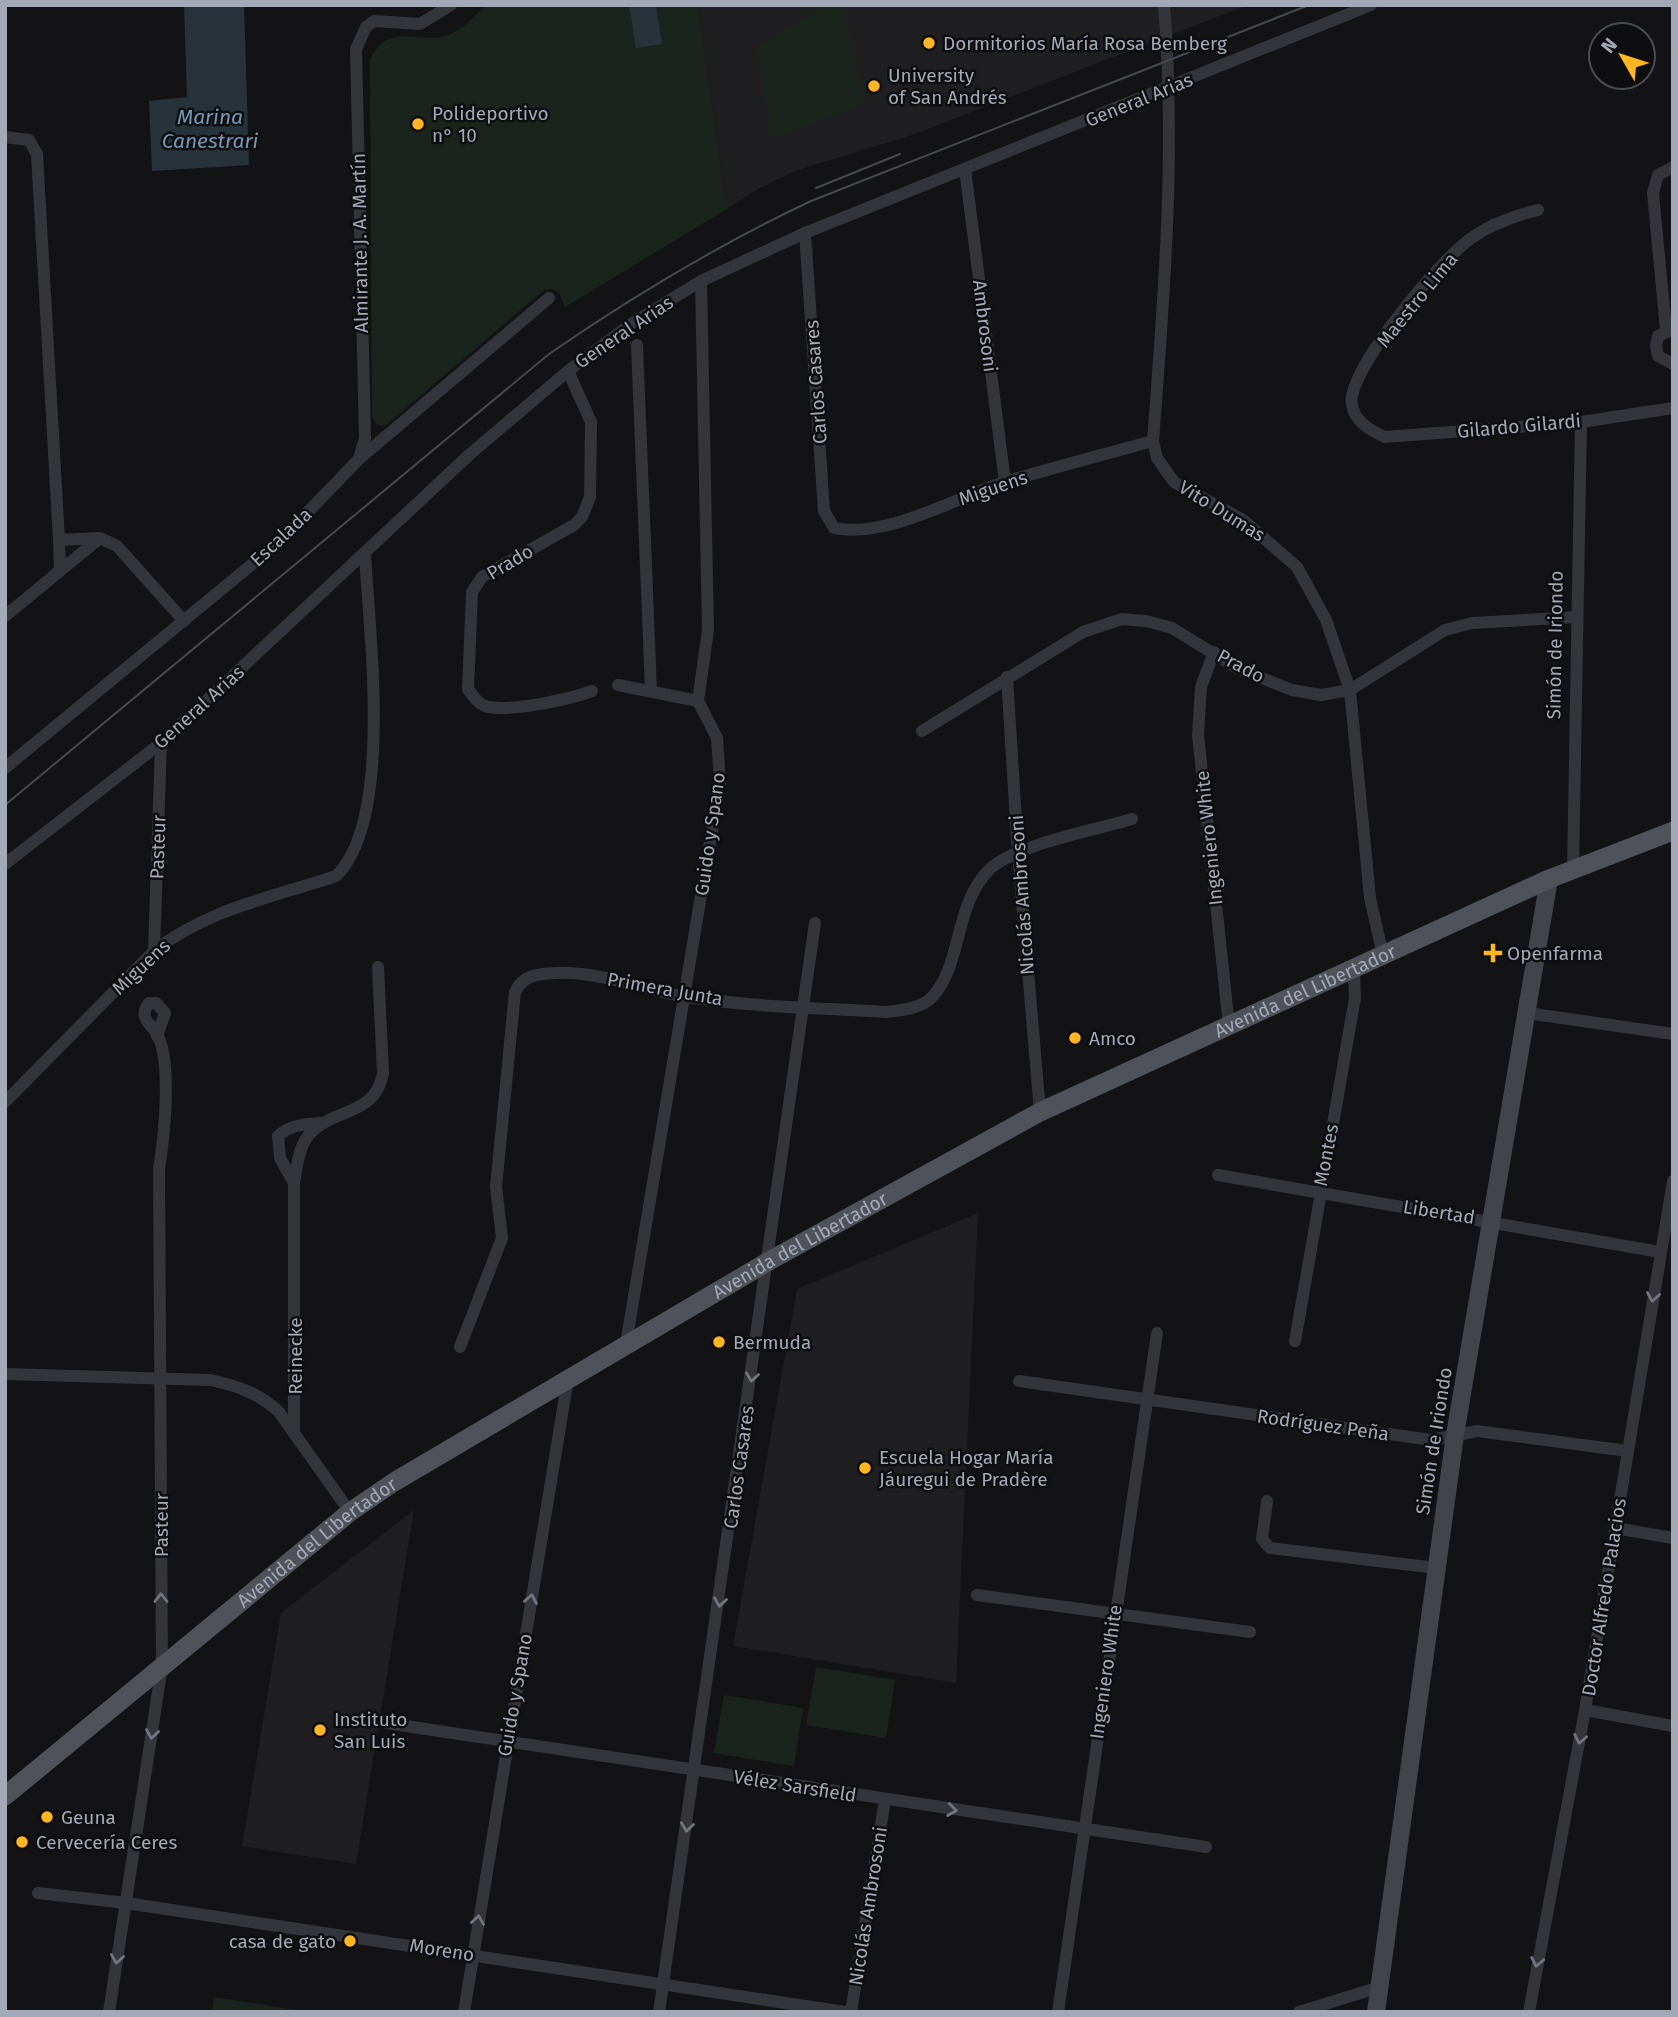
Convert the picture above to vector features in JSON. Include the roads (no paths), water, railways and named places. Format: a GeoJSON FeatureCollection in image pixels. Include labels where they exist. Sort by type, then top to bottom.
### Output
{"type":"FeatureCollection","features":[{"type":"Feature","properties":{"kind":"main road","name":"Avenida del Libertador"},"geometry":{"type":"LineString","coordinates":[[5,1796],[350,1513],[394,1482],[769,1261],[1040,1112],[1549,879],[1673,831]]}},
{"type":"Feature","properties":{"kind":"street","name":"Almirante J. A. Martín"},"geometry":{"type":"LineString","coordinates":[[358,460],[365,438],[356,49],[366,27],[374,21],[420,24],[451,5]]}},
{"type":"Feature","properties":{"kind":"street","name":"Vito Dumas"},"geometry":{"type":"LineString","coordinates":[[1164,5],[1166,271],[1153,441],[1157,458],[1174,482],[1243,520],[1297,567],[1326,620],[1350,690],[1370,898],[1383,955]]}},
{"type":"Feature","properties":{"kind":"street","name":"General Arias"},"geometry":{"type":"LineString","coordinates":[[5,864],[161,743],[468,455],[568,371],[631,324],[701,281],[806,233],[1370,5]]}},
{"type":"Feature","properties":{"kind":"street"},"geometry":{"type":"LineString","coordinates":[[5,137],[29,141],[37,154],[60,571]]}},
{"type":"Feature","properties":{"kind":"street"},"geometry":{"type":"LineString","coordinates":[[1673,167],[1658,175],[1653,193],[1670,329],[1658,336],[1656,346],[1658,356],[1673,364]]}},
{"type":"Feature","properties":{"kind":"street","name":"Ambrosoni"},"geometry":{"type":"LineString","coordinates":[[965,169],[1005,482]]}},
{"type":"Feature","properties":{"kind":"street","name":"Maestro Lima"},"geometry":{"type":"LineString","coordinates":[[1366,428],[1356,416],[1351,403],[1352,389],[1396,320],[1437,270],[1471,238],[1513,216],[1538,210]]}},
{"type":"Feature","properties":{"kind":"street","name":"Carlos Casares"},"geometry":{"type":"LineString","coordinates":[[806,233],[824,512],[834,528]]}},
{"type":"Feature","properties":{"kind":"street"},"geometry":{"type":"LineString","coordinates":[[618,685],[698,701],[708,630],[701,281]]}},
{"type":"Feature","properties":{"kind":"street","name":"Escalada"},"geometry":{"type":"LineString","coordinates":[[5,768],[279,542],[358,460],[549,298]]}},
{"type":"Feature","properties":{"kind":"street"},"geometry":{"type":"LineString","coordinates":[[637,345],[651,690]]}},
{"type":"Feature","properties":{"kind":"street","name":"Prado"},"geometry":{"type":"LineString","coordinates":[[568,371],[591,422],[590,497],[582,517],[574,524],[482,577],[472,592],[468,689],[475,700],[487,707],[561,701],[592,691]]}},
{"type":"Feature","properties":{"kind":"street","name":"Gilardo Gilardi"},"geometry":{"type":"LineString","coordinates":[[1366,428],[1385,437],[1581,422],[1673,408]]}},
{"type":"Feature","properties":{"kind":"street","name":"Simón de Iriondo"},"geometry":{"type":"LineString","coordinates":[[1573,869],[1581,422]]}},
{"type":"Feature","properties":{"kind":"street","name":"Miguens"},"geometry":{"type":"LineString","coordinates":[[834,528],[850,531],[882,526],[1005,482],[1153,441]]}},
{"type":"Feature","properties":{"kind":"street"},"geometry":{"type":"LineString","coordinates":[[5,616],[100,538]]}},
{"type":"Feature","properties":{"kind":"street"},"geometry":{"type":"LineString","coordinates":[[59,540],[107,539],[117,546],[184,621]]}},
{"type":"Feature","properties":{"kind":"street","name":"Miguens"},"geometry":{"type":"LineString","coordinates":[[5,1102],[154,951],[178,933],[222,910],[336,876],[346,866],[366,822],[370,786],[373,701],[365,554]]}},
{"type":"Feature","properties":{"kind":"street","name":"Prado"},"geometry":{"type":"LineString","coordinates":[[922,731],[1083,632],[1122,619],[1146,621],[1172,628],[1237,668],[1292,690],[1321,695],[1350,690],[1445,630],[1472,623],[1577,617]]}},
{"type":"Feature","properties":{"kind":"street","name":"Ingeniero White"},"geometry":{"type":"LineString","coordinates":[[1214,653],[1201,687],[1198,734],[1229,1026]]}},
{"type":"Feature","properties":{"kind":"street","name":"Nicolás Ambrosoni"},"geometry":{"type":"LineString","coordinates":[[1007,677],[1018,853],[1040,1112]]}},
{"type":"Feature","properties":{"kind":"street","name":"Guido y Spano"},"geometry":{"type":"LineString","coordinates":[[626,1344],[720,782],[717,738],[698,701]]}},
{"type":"Feature","properties":{"kind":"street","name":"Pasteur"},"geometry":{"type":"LineString","coordinates":[[154,951],[161,743]]}},
{"type":"Feature","properties":{"kind":"street","name":"Primera Junta"},"geometry":{"type":"LineString","coordinates":[[460,1347],[502,1238],[496,1187],[498,1148],[515,992],[519,984],[530,975],[575,974],[686,996],[804,1007],[886,1012],[911,1008],[931,998],[944,978],[972,891],[994,866],[1018,853],[1132,819]]}},
{"type":"Feature","properties":{"kind":"street","name":"Simón de Iriondo"},"geometry":{"type":"LineString","coordinates":[[1376,2012],[1455,1435],[1549,879]]}},
{"type":"Feature","properties":{"kind":"street","name":"Carlos Casares"},"geometry":{"type":"LineString","coordinates":[[659,2012],[769,1261],[815,923]]}},
{"type":"Feature","properties":{"kind":"street","name":"Reinecke"},"geometry":{"type":"LineString","coordinates":[[295,1433],[293,1183],[307,1137],[323,1123],[370,1101],[381,1088],[383,1073],[378,967]]}},
{"type":"Feature","properties":{"kind":"street","name":"Montes"},"geometry":{"type":"LineString","coordinates":[[1295,1341],[1355,998],[1354,969]]}},
{"type":"Feature","properties":{"kind":"street"},"geometry":{"type":"LineString","coordinates":[[1527,1013],[1673,1034]]}},
{"type":"Feature","properties":{"kind":"street","name":"Pasteur"},"geometry":{"type":"LineString","coordinates":[[109,2012],[162,1666],[159,1169],[164,1140],[165,1078],[158,1036]]}},
{"type":"Feature","properties":{"kind":"street","name":"Reinecke"},"geometry":{"type":"LineString","coordinates":[[293,1183],[280,1158],[278,1136],[286,1129],[302,1124],[323,1123]]}},
{"type":"Feature","properties":{"kind":"street","name":"Libertad"},"geometry":{"type":"LineString","coordinates":[[1218,1175],[1660,1252]]}},
{"type":"Feature","properties":{"kind":"street","name":"Doctor Alfredo Palacios"},"geometry":{"type":"LineString","coordinates":[[1529,2012],[1585,1710],[1673,1181]]}},
{"type":"Feature","properties":{"kind":"street","name":"Ingeniero White"},"geometry":{"type":"LineString","coordinates":[[1058,2012],[1145,1400],[1157,1333]]}},
{"type":"Feature","properties":{"kind":"street"},"geometry":{"type":"LineString","coordinates":[[5,1374],[160,1377],[211,1380],[240,1387],[265,1398],[295,1433],[350,1513]]}},
{"type":"Feature","properties":{"kind":"street","name":"Guido y Spano"},"geometry":{"type":"LineString","coordinates":[[464,2012],[568,1378]]}},
{"type":"Feature","properties":{"kind":"street","name":"Rodríguez Peña"},"geometry":{"type":"LineString","coordinates":[[1019,1381],[1431,1440],[1477,1431],[1628,1451]]}},
{"type":"Feature","properties":{"kind":"street"},"geometry":{"type":"LineString","coordinates":[[1267,1502],[1262,1539],[1263,1544],[1270,1548],[1436,1569]]}},
{"type":"Feature","properties":{"kind":"street"},"geometry":{"type":"LineString","coordinates":[[1615,1528],[1673,1538]]}},
{"type":"Feature","properties":{"kind":"street"},"geometry":{"type":"LineString","coordinates":[[977,1595],[1250,1632]]}},
{"type":"Feature","properties":{"kind":"street"},"geometry":{"type":"LineString","coordinates":[[1585,1710],[1673,1726]]}},
{"type":"Feature","properties":{"kind":"street","name":"Vélez Sarsfield"},"geometry":{"type":"LineString","coordinates":[[386,1723],[1206,1847]]}},
{"type":"Feature","properties":{"kind":"street","name":"Nicolás Ambrosoni"},"geometry":{"type":"LineString","coordinates":[[848,2012],[884,1800]]}},
{"type":"Feature","properties":{"kind":"street","name":"Moreno"},"geometry":{"type":"LineString","coordinates":[[38,1893],[126,1903],[848,2012]]}},
{"type":"Feature","properties":{"kind":"street"},"geometry":{"type":"LineString","coordinates":[[1299,2012],[1380,1987]]}},
{"type":"Feature","properties":{"kind":"water","name":"Marina Canestrari"},"geometry":{"type":"Polygon","coordinates":[[[184,5],[244,5],[249,165],[152,171],[149,101],[187,97],[184,5]]]}},
{"type":"Feature","properties":{"kind":"water"},"geometry":{"type":"Polygon","coordinates":[[[629,5],[656,5],[662,44],[636,48],[629,5]]]}},
{"type":"Feature","properties":{"kind":"tram line"},"geometry":{"type":"LineString","coordinates":[[5,805],[549,354],[644,292],[709,253],[811,201],[1309,5]]}},
{"type":"Feature","properties":{"kind":"tram line"},"geometry":{"type":"LineString","coordinates":[[816,188],[900,154]]}},
{"type":"Feature","properties":{"kind":"place","name":"Dormitorios María Rosa Bemberg"},"geometry":{"type":"Point","coordinates":[929,43]}},
{"type":"Feature","properties":{"kind":"place","name":"University of San Andrés"},"geometry":{"type":"Point","coordinates":[874,86]}},
{"type":"Feature","properties":{"kind":"place","name":"Polideportivo n° 10"},"geometry":{"type":"Point","coordinates":[418,124]}},
{"type":"Feature","properties":{"kind":"place","name":"Openfarma"},"geometry":{"type":"Point","coordinates":[1493,953]}},
{"type":"Feature","properties":{"kind":"place","name":"Amco"},"geometry":{"type":"Point","coordinates":[1075,1038]}},
{"type":"Feature","properties":{"kind":"place","name":"Bermuda"},"geometry":{"type":"Point","coordinates":[719,1342]}},
{"type":"Feature","properties":{"kind":"place","name":"Escuela Hogar María Jáuregui de Pradère"},"geometry":{"type":"Point","coordinates":[865,1468]}},
{"type":"Feature","properties":{"kind":"place","name":"Instituto San Luis"},"geometry":{"type":"Point","coordinates":[320,1730]}},
{"type":"Feature","properties":{"kind":"place","name":"Geuna"},"geometry":{"type":"Point","coordinates":[47,1817]}},
{"type":"Feature","properties":{"kind":"place","name":"Cervecería Ceres"},"geometry":{"type":"Point","coordinates":[22,1842]}},
{"type":"Feature","properties":{"kind":"place","name":"casa de gato"},"geometry":{"type":"Point","coordinates":[350,1941]}}]}
